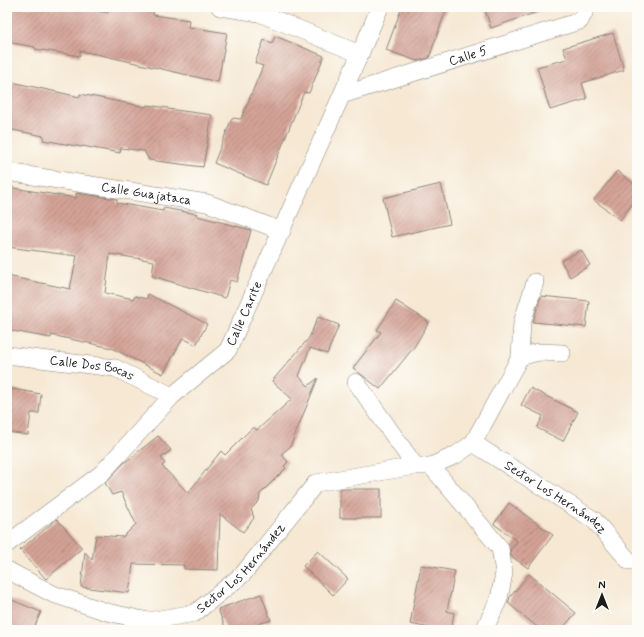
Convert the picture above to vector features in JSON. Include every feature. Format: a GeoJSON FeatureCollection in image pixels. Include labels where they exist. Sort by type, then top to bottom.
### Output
{"type":"FeatureCollection","features":[{"type":"Feature","properties":{"kind":"street"},"geometry":{"type":"LineString","coordinates":[[220,7],[259,13],[360,54]]}},
{"type":"Feature","properties":{"kind":"street","name":"Calle Carite"},"geometry":{"type":"LineString","coordinates":[[7,544],[102,473],[172,396],[228,350],[282,232],[380,7]]}},
{"type":"Feature","properties":{"kind":"street","name":"Calle 5"},"geometry":{"type":"LineString","coordinates":[[342,95],[580,21],[587,7]]}},
{"type":"Feature","properties":{"kind":"street","name":"Calle Guajataca"},"geometry":{"type":"LineString","coordinates":[[7,172],[207,203],[282,232]]}},
{"type":"Feature","properties":{"kind":"street","name":"Sector Los Hernández"},"geometry":{"type":"LineString","coordinates":[[7,570],[53,594],[107,612],[148,621],[195,613],[243,574],[316,483],[423,466],[456,455],[473,443],[520,357],[522,323],[535,282]]}},
{"type":"Feature","properties":{"kind":"street"},"geometry":{"type":"LineString","coordinates":[[520,357],[538,352],[562,354]]}},
{"type":"Feature","properties":{"kind":"street","name":"Calle Dos Bocas"},"geometry":{"type":"LineString","coordinates":[[7,355],[115,368],[172,396]]}},
{"type":"Feature","properties":{"kind":"street"},"geometry":{"type":"LineString","coordinates":[[356,382],[423,466],[500,548],[504,573],[499,600],[484,630]]}},
{"type":"Feature","properties":{"kind":"street","name":"Sector Los Hernández"},"geometry":{"type":"LineString","coordinates":[[473,443],[594,520],[629,562]]}},
{"type":"Feature","properties":{"kind":"building"},"geometry":{"type":"Polygon","coordinates":[[[7,7],[72,7],[108,13],[109,7],[154,7],[153,15],[189,20],[188,27],[227,33],[218,82],[80,51],[80,56],[35,49],[35,47],[7,42],[7,7]]]}},
{"type":"Feature","properties":{"kind":"building"},"geometry":{"type":"Polygon","coordinates":[[[402,7],[447,7],[429,58],[417,61],[386,50],[402,7]]]}},
{"type":"Feature","properties":{"kind":"building"},"geometry":{"type":"Polygon","coordinates":[[[484,7],[543,7],[543,10],[491,28],[484,7]]]}},
{"type":"Feature","properties":{"kind":"building"},"geometry":{"type":"Polygon","coordinates":[[[613,33],[624,70],[582,83],[587,99],[550,110],[537,67],[567,59],[563,48],[613,33]]]}},
{"type":"Feature","properties":{"kind":"building"},"geometry":{"type":"Polygon","coordinates":[[[275,36],[324,56],[309,93],[304,92],[266,185],[214,163],[232,118],[241,119],[263,66],[255,63],[264,40],[272,44],[275,36]]]}},
{"type":"Feature","properties":{"kind":"building"},"geometry":{"type":"Polygon","coordinates":[[[7,81],[80,97],[80,94],[146,107],[147,105],[212,115],[203,167],[149,160],[144,151],[121,148],[120,153],[82,147],[43,140],[44,136],[7,129],[7,81]]]}},
{"type":"Feature","properties":{"kind":"building"},"geometry":{"type":"Polygon","coordinates":[[[617,171],[637,186],[637,198],[620,220],[594,200],[617,171]]]}},
{"type":"Feature","properties":{"kind":"building"},"geometry":{"type":"Polygon","coordinates":[[[441,184],[450,224],[392,237],[383,198],[441,184]]]}},
{"type":"Feature","properties":{"kind":"building"},"geometry":{"type":"Polygon","coordinates":[[[7,187],[76,198],[76,193],[117,199],[117,203],[163,211],[164,208],[197,214],[197,216],[251,230],[237,282],[230,280],[225,298],[152,276],[154,261],[110,254],[105,293],[134,299],[135,296],[147,299],[148,294],[207,324],[196,345],[183,338],[163,374],[112,348],[51,335],[51,338],[7,330],[7,276],[70,289],[77,256],[7,247],[7,187]]]}},
{"type":"Feature","properties":{"kind":"building"},"geometry":{"type":"Polygon","coordinates":[[[581,250],[590,265],[570,277],[561,261],[581,250]]]}},
{"type":"Feature","properties":{"kind":"building"},"geometry":{"type":"Polygon","coordinates":[[[541,296],[589,301],[586,327],[533,322],[541,296]]]}},
{"type":"Feature","properties":{"kind":"building"},"geometry":{"type":"Polygon","coordinates":[[[396,301],[429,322],[414,347],[380,389],[353,368],[381,332],[377,330],[396,301]]]}},
{"type":"Feature","properties":{"kind":"building"},"geometry":{"type":"Polygon","coordinates":[[[318,317],[339,325],[327,354],[310,348],[299,376],[308,386],[318,378],[290,447],[281,454],[288,462],[284,466],[286,468],[260,494],[259,501],[251,509],[254,518],[243,532],[220,514],[218,570],[184,569],[184,565],[133,564],[129,593],[81,587],[85,552],[92,560],[96,535],[123,537],[136,524],[121,492],[112,495],[105,483],[124,463],[158,436],[171,450],[161,458],[165,463],[162,466],[188,493],[221,451],[225,455],[253,427],[257,430],[292,399],[272,381],[309,338],[318,317]]]}},
{"type":"Feature","properties":{"kind":"building"},"geometry":{"type":"Polygon","coordinates":[[[7,388],[41,394],[39,413],[31,413],[28,435],[7,432],[7,388]]]}},
{"type":"Feature","properties":{"kind":"building"},"geometry":{"type":"Polygon","coordinates":[[[530,388],[578,412],[563,441],[537,428],[543,416],[521,405],[530,388]]]}},
{"type":"Feature","properties":{"kind":"building"},"geometry":{"type":"Polygon","coordinates":[[[340,489],[381,489],[381,518],[340,518],[340,489]]]}},
{"type":"Feature","properties":{"kind":"building"},"geometry":{"type":"Polygon","coordinates":[[[509,503],[553,535],[528,568],[511,556],[510,550],[517,541],[494,524],[509,503]]]}},
{"type":"Feature","properties":{"kind":"building"},"geometry":{"type":"Polygon","coordinates":[[[57,519],[82,548],[46,579],[20,550],[57,519]]]}},
{"type":"Feature","properties":{"kind":"building"},"geometry":{"type":"Polygon","coordinates":[[[318,551],[348,579],[333,595],[303,566],[318,551]]]}},
{"type":"Feature","properties":{"kind":"building"},"geometry":{"type":"Polygon","coordinates":[[[421,565],[455,571],[447,611],[454,613],[451,630],[440,630],[410,624],[421,565]]]}},
{"type":"Feature","properties":{"kind":"building"},"geometry":{"type":"Polygon","coordinates":[[[529,574],[576,613],[561,630],[541,630],[508,603],[510,597],[529,574]]]}},
{"type":"Feature","properties":{"kind":"building"},"geometry":{"type":"Polygon","coordinates":[[[261,594],[271,620],[240,630],[226,630],[218,609],[261,594]]]}},
{"type":"Feature","properties":{"kind":"building"},"geometry":{"type":"Polygon","coordinates":[[[7,598],[41,612],[33,630],[19,630],[7,625],[7,598]]]}}]}
